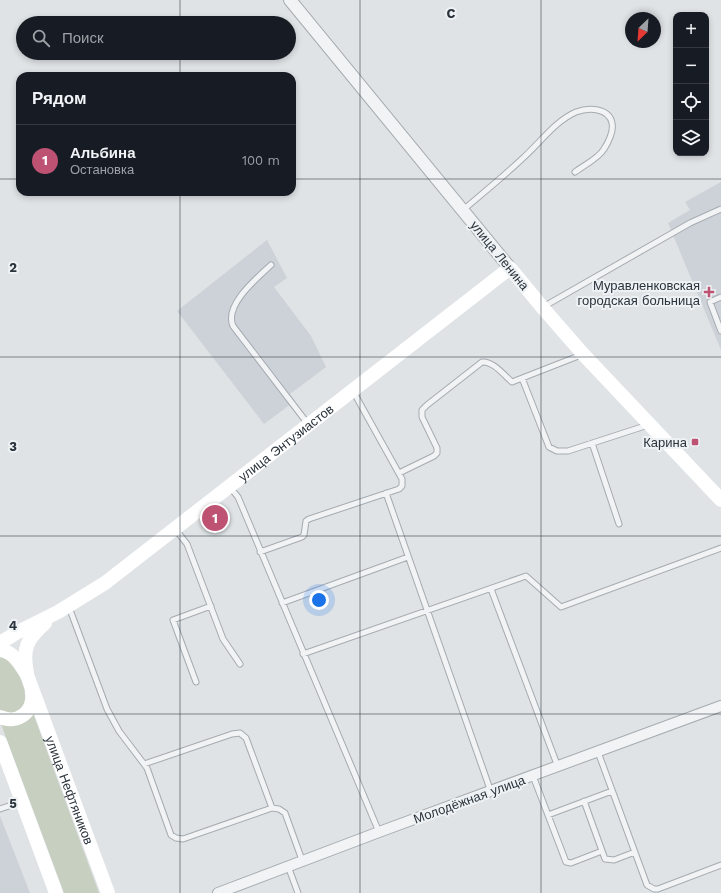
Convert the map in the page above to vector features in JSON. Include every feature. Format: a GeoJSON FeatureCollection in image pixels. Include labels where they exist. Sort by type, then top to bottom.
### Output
{"type":"FeatureCollection","features":[{"type":"Feature","properties":{"kind":"main road","name":"улица Ленина"},"geometry":{"type":"LineString","coordinates":[[510,268],[542,308],[583,354],[721,499]]}},
{"type":"Feature","properties":{"kind":"main road","name":"улица Энтузиастов"},"geometry":{"type":"LineString","coordinates":[[1,648],[16,633],[63,609],[105,583],[510,268]]}},
{"type":"Feature","properties":{"kind":"main road","name":"улица Энтузиастов"},"geometry":{"type":"LineString","coordinates":[[29,681],[25,662],[28,642],[35,632],[63,609]]}},
{"type":"Feature","properties":{"kind":"main road"},"geometry":{"type":"LineString","coordinates":[[0,635],[16,633]]}},
{"type":"Feature","properties":{"kind":"main road","name":"улица Нефтяников"},"geometry":{"type":"LineString","coordinates":[[1,648],[14,657],[29,681],[108,893]]}},
{"type":"Feature","properties":{"kind":"main road"},"geometry":{"type":"LineString","coordinates":[[0,717],[14,719],[19,718],[28,712],[32,702],[29,681]]}},
{"type":"Feature","properties":{"kind":"main road"},"geometry":{"type":"LineString","coordinates":[[0,742],[56,893]]}},
{"type":"Feature","properties":{"kind":"street","name":"улица Ленина"},"geometry":{"type":"LineString","coordinates":[[290,0],[510,268]]}},
{"type":"Feature","properties":{"kind":"street","name":"Молодёжная улица"},"geometry":{"type":"LineString","coordinates":[[218,893],[302,860],[491,792],[721,706]]}},
{"type":"Feature","properties":{"kind":"lane"},"geometry":{"type":"LineString","coordinates":[[463,210],[562,121],[583,110],[599,110],[610,118],[613,125],[612,133],[604,149],[599,155],[575,172]]}},
{"type":"Feature","properties":{"kind":"lane"},"geometry":{"type":"LineString","coordinates":[[542,308],[690,223],[721,209]]}},
{"type":"Feature","properties":{"kind":"lane"},"geometry":{"type":"LineString","coordinates":[[271,265],[242,293],[232,310],[230,321],[309,424]]}},
{"type":"Feature","properties":{"kind":"lane"},"geometry":{"type":"LineString","coordinates":[[721,297],[710,302],[721,331]]}},
{"type":"Feature","properties":{"kind":"lane"},"geometry":{"type":"LineString","coordinates":[[399,473],[434,456],[437,453],[437,448],[422,417],[422,410],[482,362],[488,362],[493,365],[512,382],[583,354]]}},
{"type":"Feature","properties":{"kind":"lane"},"geometry":{"type":"LineString","coordinates":[[522,378],[549,447],[557,451],[568,451],[650,424]]}},
{"type":"Feature","properties":{"kind":"lane"},"geometry":{"type":"LineString","coordinates":[[260,552],[302,537],[304,535],[306,521],[309,519],[399,489],[402,486],[402,479],[399,473],[353,390]]}},
{"type":"Feature","properties":{"kind":"lane"},"geometry":{"type":"LineString","coordinates":[[592,443],[619,524]]}},
{"type":"Feature","properties":{"kind":"lane"},"geometry":{"type":"LineString","coordinates":[[229,486],[238,498],[379,832]]}},
{"type":"Feature","properties":{"kind":"lane"},"geometry":{"type":"LineString","coordinates":[[386,493],[491,792]]}},
{"type":"Feature","properties":{"kind":"lane"},"geometry":{"type":"LineString","coordinates":[[176,529],[187,544],[223,639],[240,664]]}},
{"type":"Feature","properties":{"kind":"lane"},"geometry":{"type":"LineString","coordinates":[[303,654],[526,576],[561,607],[721,548]]}},
{"type":"Feature","properties":{"kind":"lane"},"geometry":{"type":"LineString","coordinates":[[282,603],[408,557]]}},
{"type":"Feature","properties":{"kind":"lane"},"geometry":{"type":"LineString","coordinates":[[491,589],[558,767]]}},
{"type":"Feature","properties":{"kind":"lane"},"geometry":{"type":"LineString","coordinates":[[196,682],[173,620],[211,606]]}},
{"type":"Feature","properties":{"kind":"lane"},"geometry":{"type":"LineString","coordinates":[[63,609],[107,709],[119,731],[147,768],[171,835],[183,840],[272,808],[279,809],[285,813],[302,860]]}},
{"type":"Feature","properties":{"kind":"lane"},"geometry":{"type":"LineString","coordinates":[[144,764],[232,734],[240,734],[246,738],[272,808]]}},
{"type":"Feature","properties":{"kind":"lane"},"geometry":{"type":"LineString","coordinates":[[598,752],[647,885],[654,889],[658,889],[721,865]]}},
{"type":"Feature","properties":{"kind":"lane"},"geometry":{"type":"LineString","coordinates":[[533,776],[566,862],[571,863],[602,851]]}},
{"type":"Feature","properties":{"kind":"lane"},"geometry":{"type":"LineString","coordinates":[[548,815],[612,791]]}},
{"type":"Feature","properties":{"kind":"lane"},"geometry":{"type":"LineString","coordinates":[[584,801],[605,859],[611,861],[635,852]]}},
{"type":"Feature","properties":{"kind":"lane"},"geometry":{"type":"LineString","coordinates":[[0,809],[22,802]]}},
{"type":"Feature","properties":{"kind":"lane"},"geometry":{"type":"LineString","coordinates":[[288,866],[298,893]]}},
{"type":"Feature","properties":{"kind":"shaded area","name":"Муравленковская городская больница"},"geometry":{"type":"Polygon","coordinates":[[[721,182],[721,350],[668,223],[690,210],[685,202],[721,182]]]}},
{"type":"Feature","properties":{"kind":"shaded area"},"geometry":{"type":"Polygon","coordinates":[[[267,240],[287,278],[274,287],[311,336],[326,367],[290,394],[295,401],[264,424],[177,311],[267,240]]]}},
{"type":"Feature","properties":{"kind":"shaded area"},"geometry":{"type":"Polygon","coordinates":[[[0,655],[9,660],[13,665],[18,672],[24,688],[24,704],[20,710],[13,713],[0,712],[0,655]]]}},
{"type":"Feature","properties":{"kind":"shaded area"},"geometry":{"type":"Polygon","coordinates":[[[33,713],[99,893],[64,893],[1,724],[33,713]]]}},
{"type":"Feature","properties":{"kind":"shaded area"},"geometry":{"type":"Polygon","coordinates":[[[0,816],[30,893],[0,893],[0,816]]]}},
{"type":"Feature","properties":{"kind":"place","name":"Муравленковская городская больница"},"geometry":{"type":"Point","coordinates":[709,292]}},
{"type":"Feature","properties":{"kind":"place","name":"Карина"},"geometry":{"type":"Point","coordinates":[695,442]}},
{"type":"Feature","properties":{"kind":"place","name":"Альбина"},"geometry":{"type":"Point","coordinates":[215,518]}}]}
